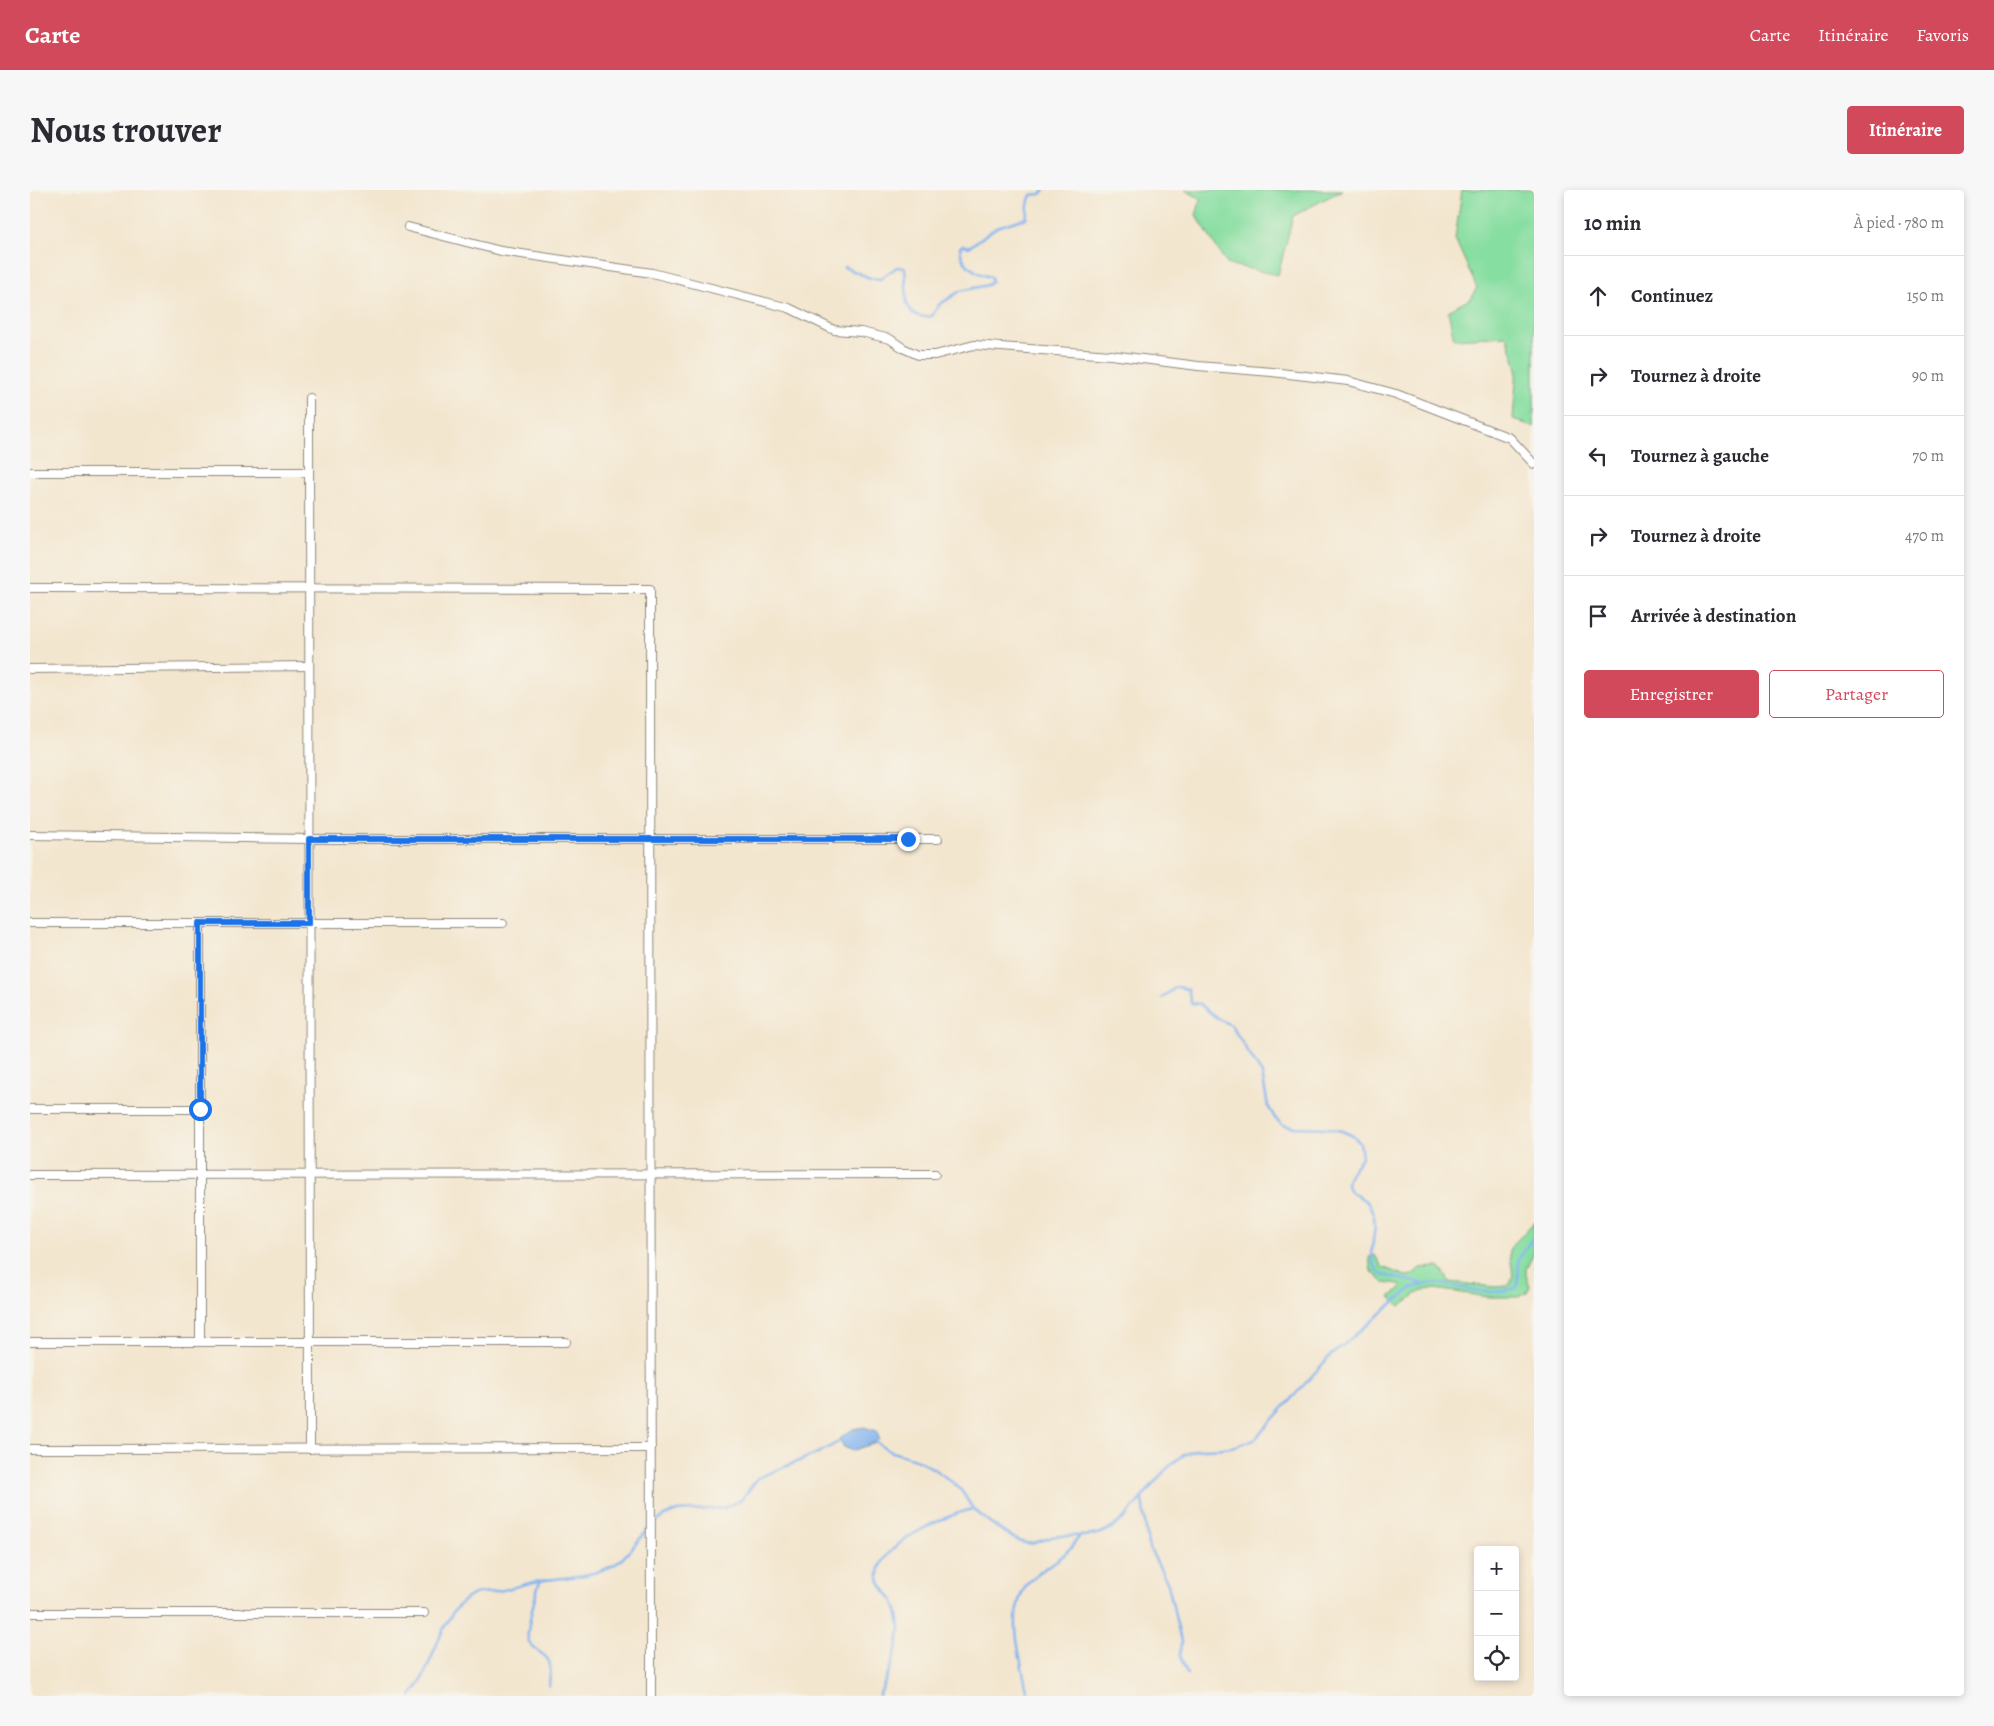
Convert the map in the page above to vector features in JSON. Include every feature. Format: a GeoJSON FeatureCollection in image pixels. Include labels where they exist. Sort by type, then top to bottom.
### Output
{"type":"FeatureCollection","features":[{"type":"Feature","properties":{"kind":"street"},"geometry":{"type":"LineString","coordinates":[[408,227],[500,251],[652,273],[788,308],[834,330],[861,332],[890,339],[918,355],[935,355],[974,345],[1111,355],[1348,381],[1396,394],[1510,438],[1534,464]]}},
{"type":"Feature","properties":{"kind":"street"},"geometry":{"type":"LineString","coordinates":[[309,398],[310,1449]]}},
{"type":"Feature","properties":{"kind":"street"},"geometry":{"type":"LineString","coordinates":[[30,472],[309,472]]}},
{"type":"Feature","properties":{"kind":"street"},"geometry":{"type":"LineString","coordinates":[[30,588],[650,589],[651,1696]]}},
{"type":"Feature","properties":{"kind":"street"},"geometry":{"type":"LineString","coordinates":[[30,669],[309,666]]}},
{"type":"Feature","properties":{"kind":"street"},"geometry":{"type":"LineString","coordinates":[[30,835],[309,839],[938,839]]}},
{"type":"Feature","properties":{"kind":"street"},"geometry":{"type":"LineString","coordinates":[[30,923],[503,923]]}},
{"type":"Feature","properties":{"kind":"street"},"geometry":{"type":"LineString","coordinates":[[200,923],[200,1342]]}},
{"type":"Feature","properties":{"kind":"street"},"geometry":{"type":"LineString","coordinates":[[30,1109],[200,1109]]}},
{"type":"Feature","properties":{"kind":"street"},"geometry":{"type":"LineString","coordinates":[[30,1175],[935,1174]]}},
{"type":"Feature","properties":{"kind":"street"},"geometry":{"type":"LineString","coordinates":[[30,1342],[566,1342]]}},
{"type":"Feature","properties":{"kind":"street"},"geometry":{"type":"LineString","coordinates":[[30,1449],[651,1448]]}},
{"type":"Feature","properties":{"kind":"street"},"geometry":{"type":"LineString","coordinates":[[30,1613],[424,1613]]}},
{"type":"Feature","properties":{"kind":"green space"},"geometry":{"type":"Polygon","coordinates":[[[1185,190],[1342,190],[1293,216],[1278,275],[1227,264],[1196,215],[1201,199],[1185,190]]]}},
{"type":"Feature","properties":{"kind":"green space"},"geometry":{"type":"Polygon","coordinates":[[[1462,190],[1534,190],[1534,427],[1513,419],[1517,368],[1507,336],[1454,339],[1448,311],[1470,299],[1477,288],[1455,239],[1462,190]]]}},
{"type":"Feature","properties":{"kind":"green space"},"geometry":{"type":"Polygon","coordinates":[[[1534,1222],[1534,1253],[1526,1269],[1530,1286],[1527,1293],[1518,1297],[1488,1297],[1435,1289],[1422,1290],[1400,1306],[1390,1297],[1401,1288],[1400,1284],[1383,1282],[1371,1271],[1369,1257],[1375,1255],[1382,1267],[1406,1276],[1412,1275],[1420,1268],[1438,1267],[1450,1282],[1495,1287],[1508,1286],[1512,1278],[1510,1248],[1534,1222]]]}},
{"type":"Feature","properties":{"kind":"water"},"geometry":{"type":"Polygon","coordinates":[[[864,1427],[877,1431],[879,1439],[853,1451],[844,1447],[839,1439],[853,1429],[864,1427]]]}},
{"type":"Feature","properties":{"kind":"waterway"},"geometry":{"type":"LineString","coordinates":[[844,267],[870,278],[880,279],[897,267],[905,268],[907,304],[912,313],[921,317],[932,316],[939,305],[960,291],[988,285],[992,281],[991,277],[975,271],[966,263],[960,247],[963,245],[969,247],[997,227],[1026,218],[1031,195],[1041,194],[1045,190]]}},
{"type":"Feature","properties":{"kind":"waterway"},"geometry":{"type":"LineString","coordinates":[[1162,998],[1176,987],[1188,989],[1191,1003],[1200,1004],[1217,1018],[1231,1025],[1262,1074],[1268,1106],[1275,1118],[1283,1125],[1342,1131],[1353,1136],[1360,1143],[1362,1157],[1350,1174],[1347,1184],[1350,1191],[1363,1199],[1373,1213],[1375,1227],[1372,1255],[1375,1267],[1382,1275],[1421,1283]]}},
{"type":"Feature","properties":{"kind":"waterway"},"geometry":{"type":"LineString","coordinates":[[875,1440],[891,1452],[922,1462],[941,1474],[959,1488],[979,1514],[999,1529],[1020,1541],[1029,1544],[1054,1536],[1085,1536],[1101,1533],[1124,1518],[1167,1468],[1184,1455],[1199,1449],[1233,1447],[1256,1438],[1329,1357],[1410,1289],[1430,1284],[1450,1285],[1490,1292],[1517,1288],[1519,1258],[1534,1236]]}},
{"type":"Feature","properties":{"kind":"waterway"},"geometry":{"type":"LineString","coordinates":[[652,1525],[664,1516],[677,1511],[724,1508],[741,1500],[758,1478],[818,1453],[844,1439]]}},
{"type":"Feature","properties":{"kind":"waterway"},"geometry":{"type":"LineString","coordinates":[[1142,1499],[1148,1545],[1168,1584],[1181,1642],[1180,1655],[1187,1674]]}},
{"type":"Feature","properties":{"kind":"waterway"},"geometry":{"type":"LineString","coordinates":[[879,1696],[895,1655],[900,1630],[893,1600],[879,1578],[881,1566],[888,1554],[915,1533],[947,1517],[973,1509]]}},
{"type":"Feature","properties":{"kind":"waterway"},"geometry":{"type":"LineString","coordinates":[[411,1696],[419,1685],[450,1618],[457,1607],[467,1598],[479,1593],[495,1592],[535,1582],[580,1576],[608,1568],[621,1560],[648,1529]]}},
{"type":"Feature","properties":{"kind":"waterway"},"geometry":{"type":"LineString","coordinates":[[1027,1690],[1016,1632],[1018,1603],[1024,1589],[1033,1578],[1063,1556],[1079,1537]]}},
{"type":"Feature","properties":{"kind":"waterway"},"geometry":{"type":"LineString","coordinates":[[540,1582],[530,1620],[528,1639],[533,1647],[545,1656],[550,1664],[549,1686]]}},
{"type":"Feature","properties":{"kind":"route"},"geometry":{"type":"LineString","coordinates":[[200,1109],[200,923],[309,923],[309,839],[908,839]]}}]}
